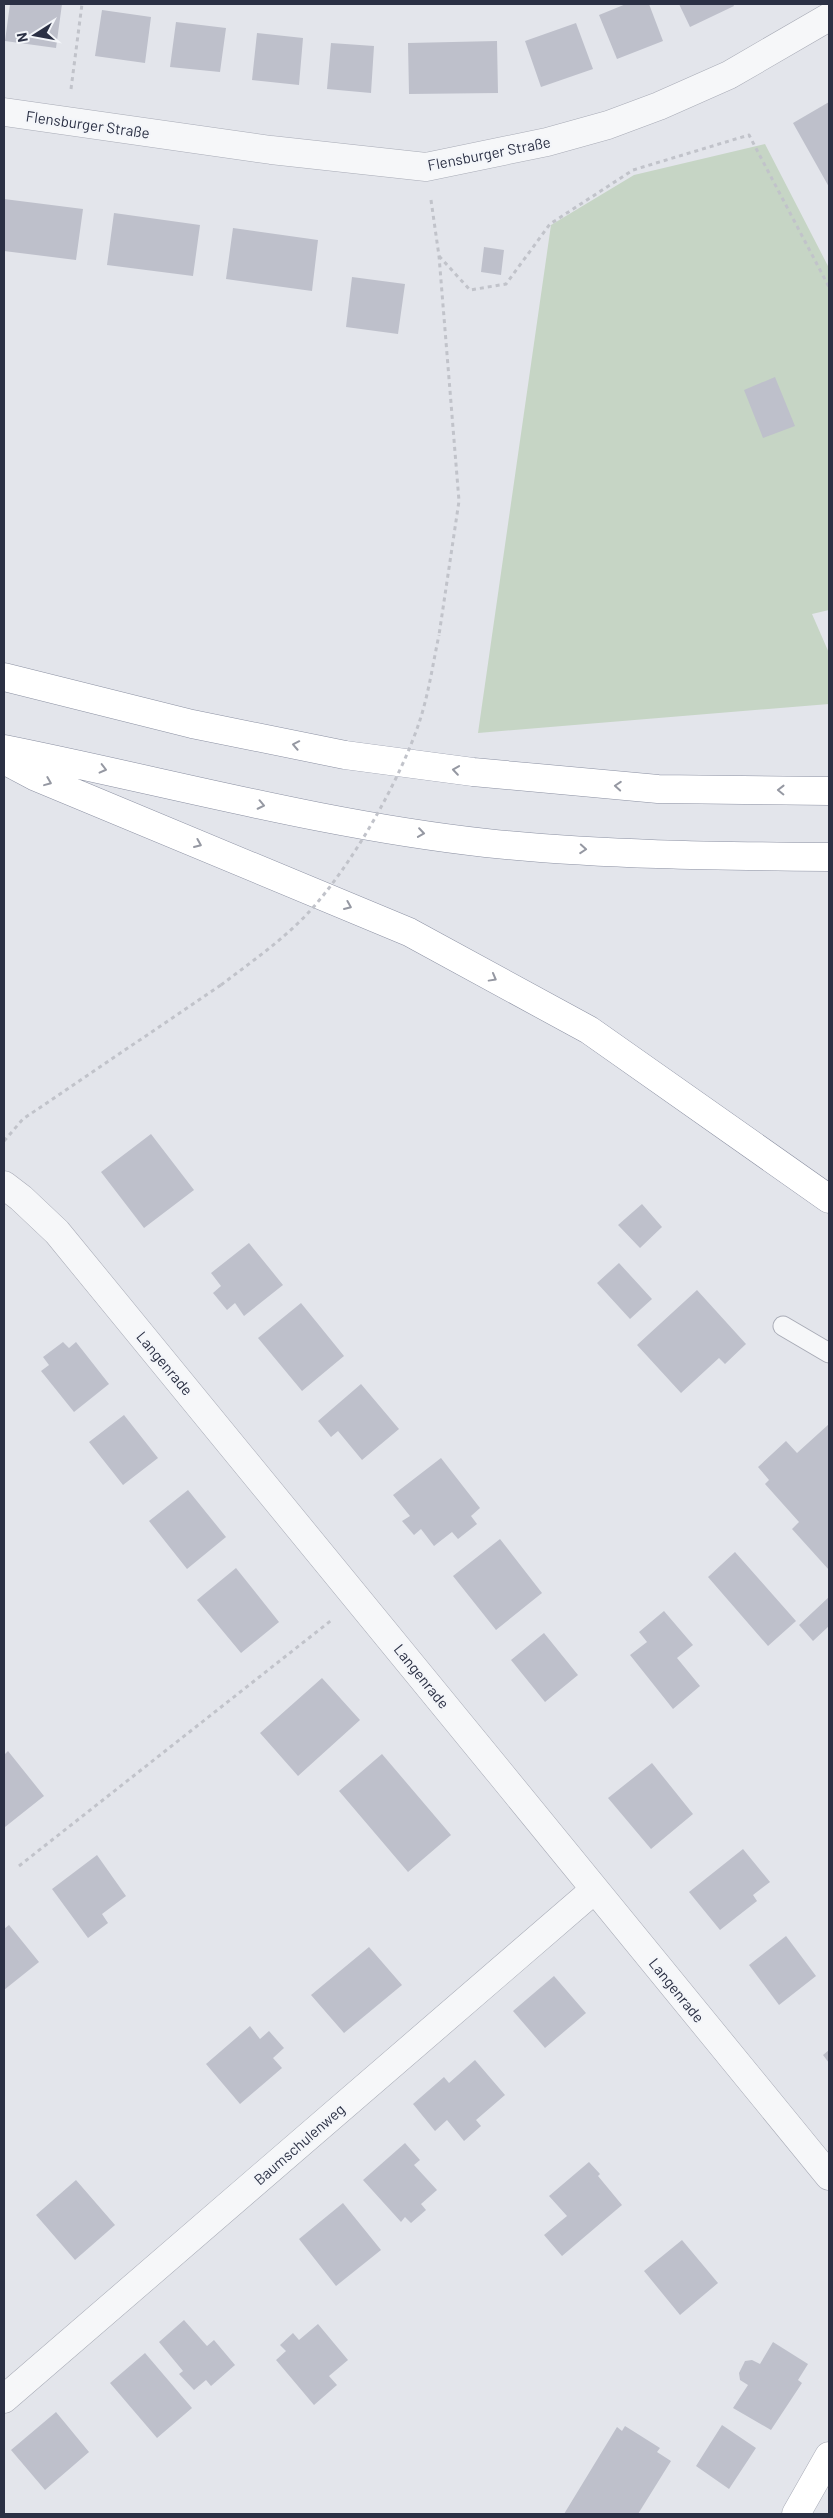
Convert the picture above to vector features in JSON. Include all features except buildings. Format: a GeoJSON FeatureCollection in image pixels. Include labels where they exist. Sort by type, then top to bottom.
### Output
{"type":"FeatureCollection","features":[{"type":"Feature","properties":{"kind":"main road"},"geometry":{"type":"LineString","coordinates":[[4,677],[192,724],[365,758],[550,781],[658,789],[829,791]]}},
{"type":"Feature","properties":{"kind":"main road"},"geometry":{"type":"LineString","coordinates":[[4,749],[334,820],[486,843],[677,856],[829,856]]}},
{"type":"Feature","properties":{"kind":"main road"},"geometry":{"type":"LineString","coordinates":[[4,760],[34,776],[409,932],[589,1030],[829,1199]]}},
{"type":"Feature","properties":{"kind":"main road"},"geometry":{"type":"LineString","coordinates":[[796,2514],[829,2456]]}},
{"type":"Feature","properties":{"kind":"street","name":"Flensburger Straße"},"geometry":{"type":"LineString","coordinates":[[4,112],[271,150],[426,167],[547,142],[608,125],[729,75],[829,17]]}},
{"type":"Feature","properties":{"kind":"street","name":"Langenrade"},"geometry":{"type":"LineString","coordinates":[[4,1186],[21,1198],[56,1232],[360,1598],[594,1890],[829,2176]]}},
{"type":"Feature","properties":{"kind":"street","name":"Baumschulenweg"},"geometry":{"type":"LineString","coordinates":[[4,2399],[594,1890]]}},
{"type":"Feature","properties":{"kind":"lane"},"geometry":{"type":"LineString","coordinates":[[783,1326],[829,1353]]}},
{"type":"Feature","properties":{"kind":"path"},"geometry":{"type":"LineString","coordinates":[[76,53],[82,4]]}},
{"type":"Feature","properties":{"kind":"path"},"geometry":{"type":"LineString","coordinates":[[439,256],[470,290],[506,284],[550,224],[633,170],[749,136],[829,287]]}},
{"type":"Feature","properties":{"kind":"path"},"geometry":{"type":"LineString","coordinates":[[4,1141],[23,1119],[221,985],[267,950],[309,912],[340,871],[382,805],[420,720],[439,635],[459,501],[439,256],[426,167]]}},
{"type":"Feature","properties":{"kind":"path"},"geometry":{"type":"LineString","coordinates":[[18,1866],[360,1598]]}},
{"type":"Feature","properties":{"kind":"green space"},"geometry":{"type":"Polygon","coordinates":[[[765,144],[829,268],[829,610],[812,614],[829,653],[829,704],[478,733],[551,225],[634,175],[765,144]]]}}]}
